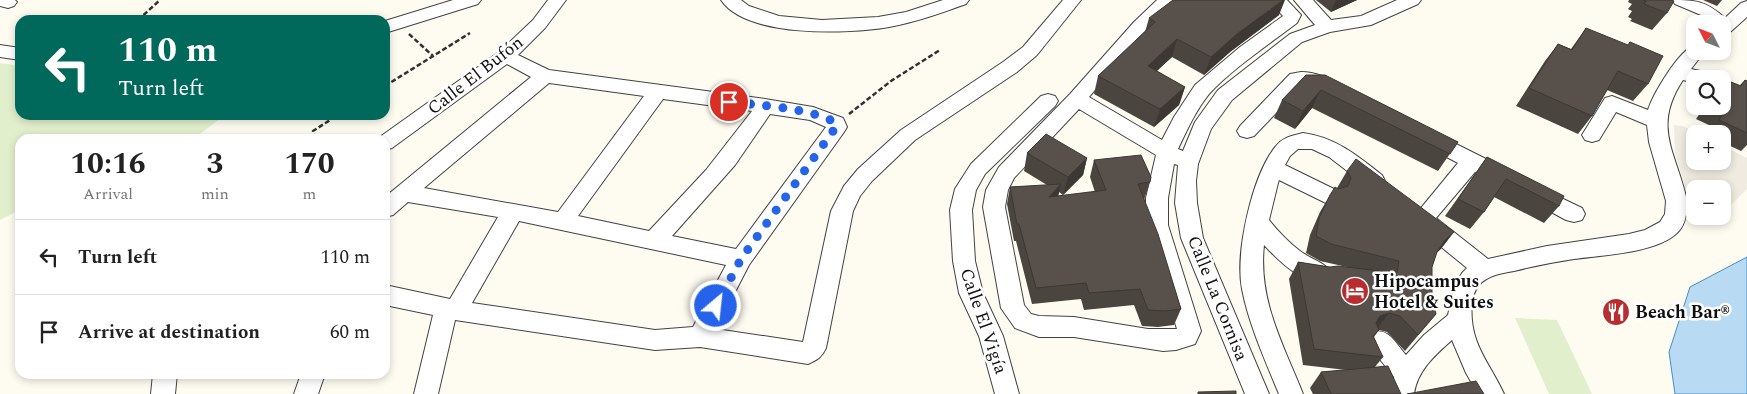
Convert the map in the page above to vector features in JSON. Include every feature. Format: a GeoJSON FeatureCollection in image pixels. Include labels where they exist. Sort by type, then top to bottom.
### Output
{"type":"FeatureCollection","features":[{"type":"Feature","properties":{"kind":"street"},"geometry":{"type":"LineString","coordinates":[[391,25],[472,0]]}},
{"type":"Feature","properties":{"kind":"street","name":"Calle El Bufón"},"geometry":{"type":"LineString","coordinates":[[390,139],[506,56],[539,24],[557,0]]}},
{"type":"Feature","properties":{"kind":"street"},"geometry":{"type":"LineString","coordinates":[[730,0],[746,12],[768,21],[831,26],[879,23],[960,0]]}},
{"type":"Feature","properties":{"kind":"street"},"geometry":{"type":"LineString","coordinates":[[390,296],[451,309],[655,340],[700,337],[808,353],[812,352],[836,235],[842,211],[851,192],[865,175],[908,135],[1010,67],[1030,51],[1072,0]]}},
{"type":"Feature","properties":{"kind":"street"},"geometry":{"type":"LineString","coordinates":[[1167,0],[1140,26],[1077,98],[1006,173],[997,190],[994,207],[1012,308],[1020,319],[1030,324],[1074,327],[1138,339],[1180,340],[1187,337],[1189,331],[1157,225],[1157,198],[1167,151],[1181,122],[1202,90],[1247,51],[1290,19],[1292,15],[1277,0]]}},
{"type":"Feature","properties":{"kind":"street"},"geometry":{"type":"LineString","coordinates":[[1303,0],[1327,27]]}},
{"type":"Feature","properties":{"kind":"street","name":"Calle La Cornisa"},"geometry":{"type":"LineString","coordinates":[[1257,394],[1192,238],[1186,203],[1188,164],[1202,127],[1225,96],[1296,38],[1327,27],[1365,21],[1412,0]]}},
{"type":"Feature","properties":{"kind":"street"},"geometry":{"type":"LineString","coordinates":[[1681,0],[1707,11],[1711,15]]}},
{"type":"Feature","properties":{"kind":"street"},"geometry":{"type":"LineString","coordinates":[[1731,20],[1747,7]]}},
{"type":"Feature","properties":{"kind":"street"},"geometry":{"type":"LineString","coordinates":[[0,51],[15,53]]}},
{"type":"Feature","properties":{"kind":"street"},"geometry":{"type":"LineString","coordinates":[[506,56],[545,76],[657,93],[765,106],[813,114],[836,123],[836,127],[741,259],[700,337]]}},
{"type":"Feature","properties":{"kind":"street"},"geometry":{"type":"LineString","coordinates":[[1492,394],[1482,379],[1466,346],[1460,318],[1460,297],[1472,277],[1484,269],[1541,255],[1640,241],[1663,232],[1672,224],[1678,208],[1666,161],[1658,142],[1656,121],[1662,100],[1689,60]]}},
{"type":"Feature","properties":{"kind":"street"},"geometry":{"type":"LineString","coordinates":[[1679,73],[1686,74]]}},
{"type":"Feature","properties":{"kind":"street"},"geometry":{"type":"LineString","coordinates":[[390,205],[545,76]]}},
{"type":"Feature","properties":{"kind":"street"},"geometry":{"type":"LineString","coordinates":[[563,221],[657,93]]}},
{"type":"Feature","properties":{"kind":"street"},"geometry":{"type":"LineString","coordinates":[[1077,98],[1188,164]]}},
{"type":"Feature","properties":{"kind":"street","name":"Calle El Vigía"},"geometry":{"type":"LineString","coordinates":[[1007,394],[991,336],[971,293],[964,260],[961,210],[966,188],[978,169],[1048,101]]}},
{"type":"Feature","properties":{"kind":"street"},"geometry":{"type":"LineString","coordinates":[[1592,135],[1612,103],[1656,121]]}},
{"type":"Feature","properties":{"kind":"street"},"geometry":{"type":"LineString","coordinates":[[655,240],[740,144],[765,106]]}},
{"type":"Feature","properties":{"kind":"street"},"geometry":{"type":"LineString","coordinates":[[1291,394],[1258,304],[1251,274],[1254,240],[1266,186],[1286,148],[1292,143],[1320,144],[1338,152],[1484,269]]}},
{"type":"Feature","properties":{"kind":"street"},"geometry":{"type":"LineString","coordinates":[[1408,207],[1472,161]]}},
{"type":"Feature","properties":{"kind":"street"},"geometry":{"type":"LineString","coordinates":[[1274,168],[1328,196]]}},
{"type":"Feature","properties":{"kind":"street"},"geometry":{"type":"LineString","coordinates":[[404,193],[513,211],[741,259]]}},
{"type":"Feature","properties":{"kind":"street"},"geometry":{"type":"LineString","coordinates":[[426,394],[451,309],[513,211]]}},
{"type":"Feature","properties":{"kind":"street"},"geometry":{"type":"LineString","coordinates":[[1259,214],[1274,244],[1311,271],[1321,274]]}},
{"type":"Feature","properties":{"kind":"street"},"geometry":{"type":"LineString","coordinates":[[1378,340],[1404,384],[1432,344],[1460,318]]}},
{"type":"Feature","properties":{"kind":"street"},"geometry":{"type":"LineString","coordinates":[[163,394],[164,379]]}},
{"type":"Feature","properties":{"kind":"street"},"geometry":{"type":"LineString","coordinates":[[306,394],[311,379]]}},
{"type":"Feature","properties":{"kind":"lane"},"geometry":{"type":"LineString","coordinates":[[1247,131],[1297,79],[1302,77],[1344,96]]}},
{"type":"Feature","properties":{"kind":"lane"},"geometry":{"type":"LineString","coordinates":[[1412,130],[1574,214]]}},
{"type":"Feature","properties":{"kind":"path"},"geometry":{"type":"LineString","coordinates":[[144,15],[160,0]]}},
{"type":"Feature","properties":{"kind":"path"},"geometry":{"type":"LineString","coordinates":[[391,25],[433,56]]}},
{"type":"Feature","properties":{"kind":"path"},"geometry":{"type":"LineString","coordinates":[[390,83],[470,33]]}},
{"type":"Feature","properties":{"kind":"path"},"geometry":{"type":"LineString","coordinates":[[836,123],[859,108],[891,81],[940,50]]}},
{"type":"Feature","properties":{"kind":"path"},"geometry":{"type":"LineString","coordinates":[[314,134],[313,131],[330,120]]}},
{"type":"Feature","properties":{"kind":"green space"},"geometry":{"type":"Polygon","coordinates":[[[0,63],[15,65],[15,120],[218,120],[200,134],[15,134],[15,212],[0,220],[0,63]]]}},
{"type":"Feature","properties":{"kind":"green space"},"geometry":{"type":"Polygon","coordinates":[[[1515,318],[1557,320],[1592,394],[1549,394],[1515,318]]]}},
{"type":"Feature","properties":{"kind":"shaded area"},"geometry":{"type":"Polygon","coordinates":[[[1674,125],[1683,126],[1686,128],[1686,170],[1731,170],[1731,150],[1747,158],[1747,189],[1731,205],[1731,180],[1686,180],[1686,191],[1675,153],[1674,125]]]}},
{"type":"Feature","properties":{"kind":"water"},"geometry":{"type":"Polygon","coordinates":[[[1747,257],[1747,394],[1675,394],[1669,352],[1690,287],[1747,257]]]}},
{"type":"Feature","properties":{"kind":"building"},"geometry":{"type":"Polygon","coordinates":[[[1173,0],[1283,0],[1237,34],[1211,57],[1177,39],[1148,66],[1185,87],[1160,109],[1098,76],[1155,22],[1149,18],[1173,0]]]}},
{"type":"Feature","properties":{"kind":"building"},"geometry":{"type":"Polygon","coordinates":[[[1643,0],[1674,1],[1667,13],[1644,4],[1646,1],[1643,0]]]}},
{"type":"Feature","properties":{"kind":"building"},"geometry":{"type":"Polygon","coordinates":[[[1586,28],[1628,45],[1630,42],[1663,56],[1648,84],[1618,71],[1592,116],[1529,88],[1558,44],[1572,50],[1586,28]]]}},
{"type":"Feature","properties":{"kind":"building"},"geometry":{"type":"Polygon","coordinates":[[[1306,75],[1325,75],[1458,142],[1450,154],[1321,90],[1303,111],[1282,100],[1306,75]]]}},
{"type":"Feature","properties":{"kind":"building"},"geometry":{"type":"Polygon","coordinates":[[[1745,80],[1747,81],[1747,133],[1719,120],[1722,115],[1731,115],[1731,82],[1741,86],[1745,80]]]}},
{"type":"Feature","properties":{"kind":"building"},"geometry":{"type":"Polygon","coordinates":[[[1046,134],[1087,158],[1068,177],[1027,153],[1046,134]]]}},
{"type":"Feature","properties":{"kind":"building"},"geometry":{"type":"Polygon","coordinates":[[[1141,155],[1151,177],[1150,182],[1138,184],[1158,234],[1181,309],[1165,311],[1148,310],[1140,289],[1089,293],[1086,283],[1036,288],[1019,224],[1017,224],[1010,187],[1061,184],[1049,197],[1106,190],[1094,160],[1141,155]]]}},
{"type":"Feature","properties":{"kind":"building"},"geometry":{"type":"Polygon","coordinates":[[[1487,157],[1564,196],[1559,206],[1506,179],[1484,212],[1458,199],[1487,157]]]}},
{"type":"Feature","properties":{"kind":"building","name":"Hipocampus Hotel & Suites"},"geometry":{"type":"Polygon","coordinates":[[[1356,159],[1454,232],[1445,240],[1437,252],[1432,267],[1432,299],[1436,314],[1418,335],[1400,316],[1389,313],[1380,316],[1376,323],[1379,330],[1373,336],[1383,357],[1314,349],[1298,262],[1397,273],[1399,261],[1331,244],[1316,236],[1319,218],[1330,195],[1335,187],[1338,189],[1348,186],[1351,178],[1347,171],[1356,159]]]}},
{"type":"Feature","properties":{"kind":"building"},"geometry":{"type":"Polygon","coordinates":[[[1388,366],[1401,394],[1331,394],[1321,372],[1388,366]]]}},
{"type":"Feature","properties":{"kind":"building"},"geometry":{"type":"Polygon","coordinates":[[[1476,381],[1484,394],[1407,394],[1476,381]]]}},
{"type":"Feature","properties":{"kind":"building"},"geometry":{"type":"Polygon","coordinates":[[[1236,391],[1236,394],[1198,394],[1198,392],[1236,391]]]}},
{"type":"Feature","properties":{"kind":"place","name":"Hipocampus Hotel & Suites"},"geometry":{"type":"Point","coordinates":[1355,291]}},
{"type":"Feature","properties":{"kind":"place","name":"Beach Bar®"},"geometry":{"type":"Point","coordinates":[1616,312]}},
{"type":"Feature","properties":{"kind":"route"},"geometry":{"type":"LineString","coordinates":[[716,306],[741,259],[761,229],[836,127],[836,123],[813,114],[729,102]]}}]}
